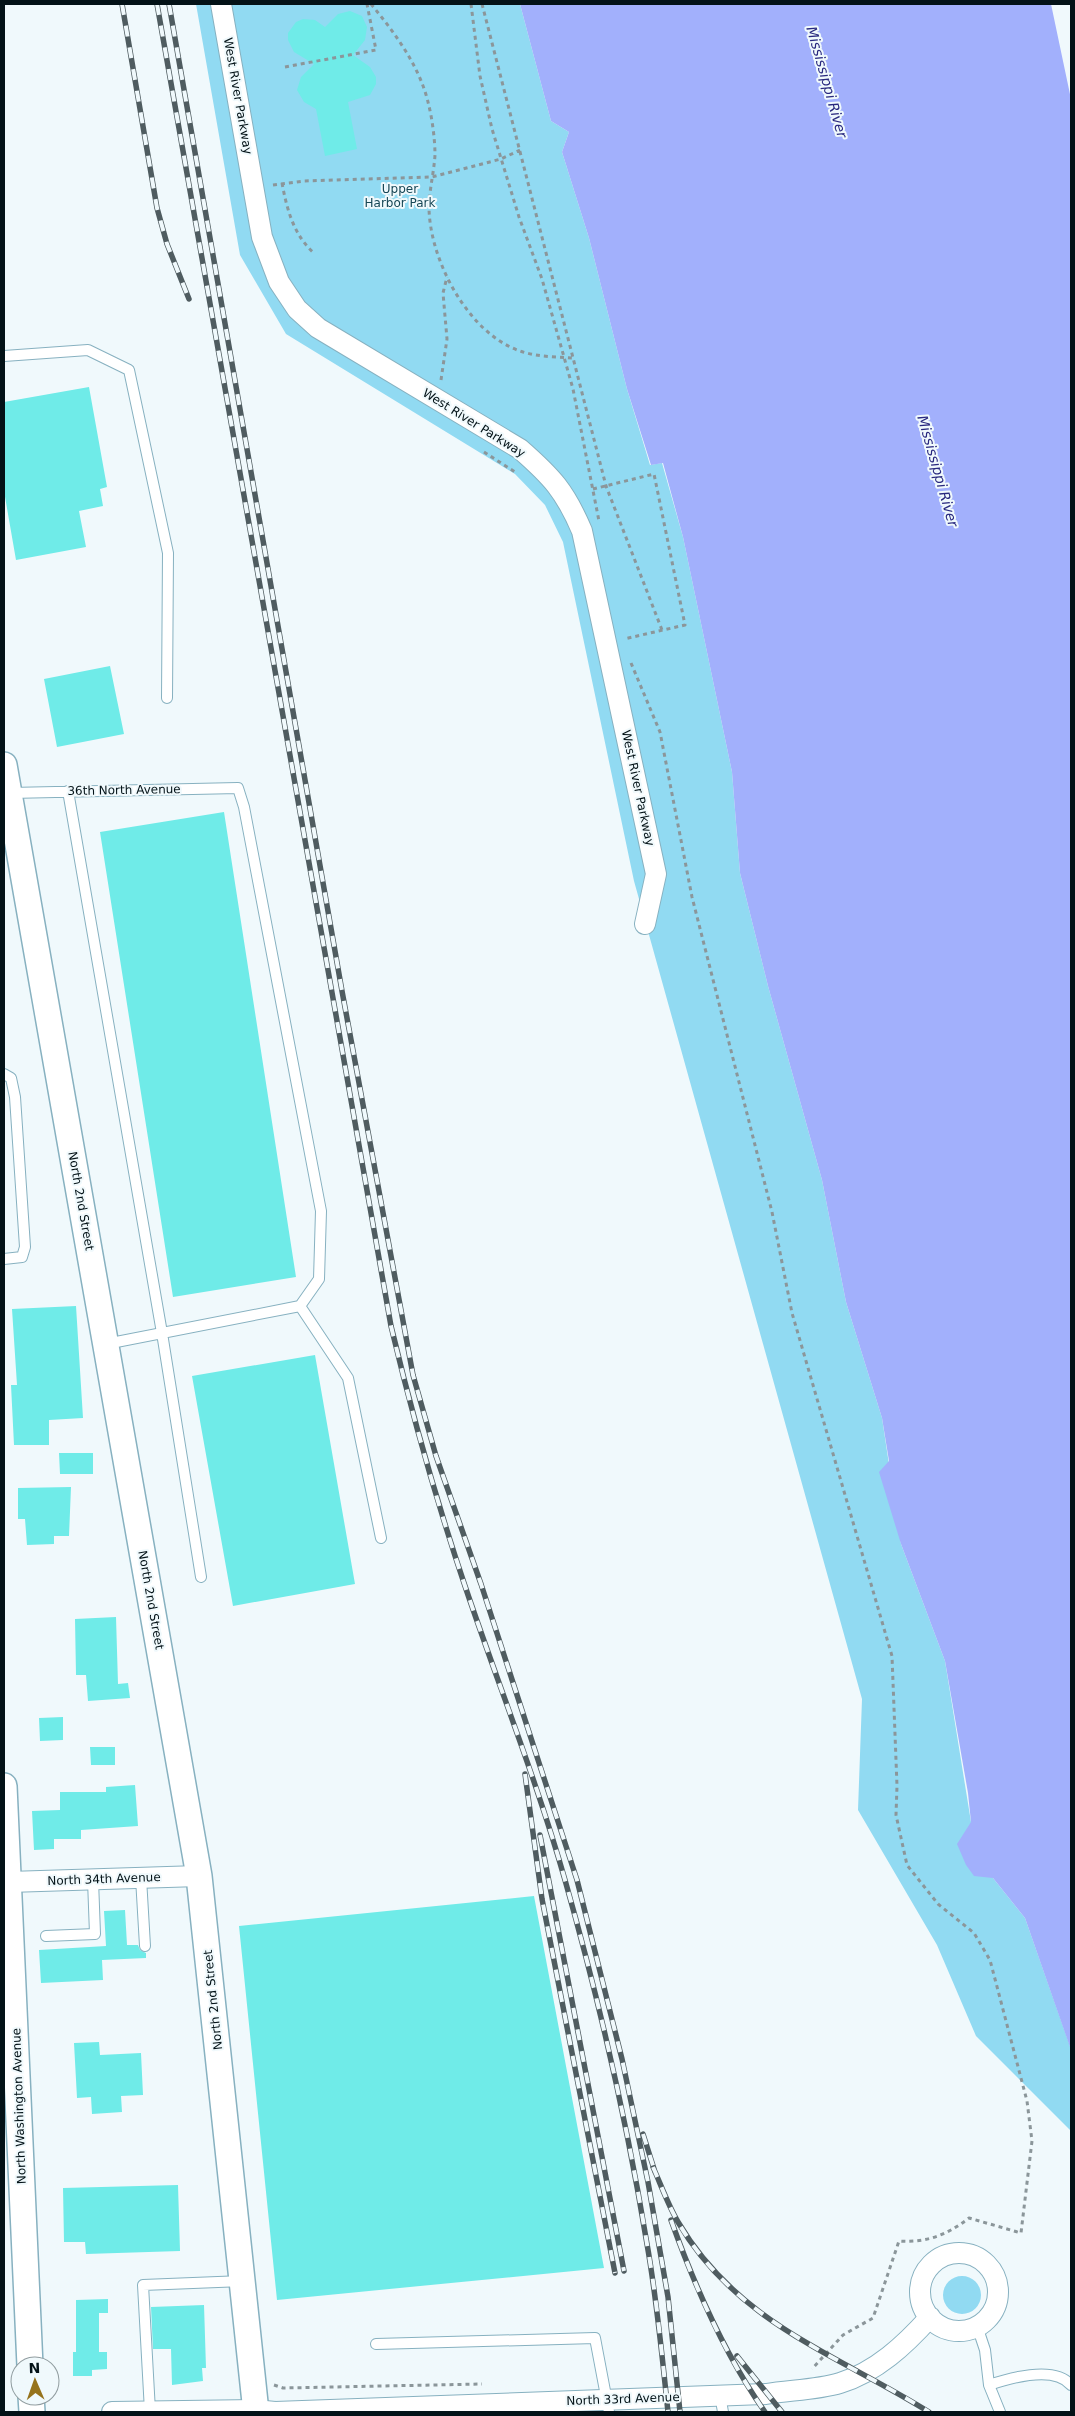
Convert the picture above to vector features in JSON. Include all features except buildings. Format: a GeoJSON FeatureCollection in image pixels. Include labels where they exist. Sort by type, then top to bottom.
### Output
{"type":"FeatureCollection","features":[{"type":"Feature","properties":{"kind":"street","name":"West River Parkway"},"geometry":{"type":"LineString","coordinates":[[222,4],[262,237],[279,282],[297,309],[318,328],[520,449],[548,474],[569,501],[582,531],[656,874],[645,924]]}},
{"type":"Feature","properties":{"kind":"street"},"geometry":{"type":"LineString","coordinates":[[4,765],[7,794]]}},
{"type":"Feature","properties":{"kind":"street","name":"North 2nd Street"},"geometry":{"type":"LineString","coordinates":[[7,794],[200,1876],[255,2411]]}},
{"type":"Feature","properties":{"kind":"street","name":"North Washington Avenue"},"geometry":{"type":"LineString","coordinates":[[4,1786],[30,2356]]}},
{"type":"Feature","properties":{"kind":"street","name":"North 34th Avenue"},"geometry":{"type":"LineString","coordinates":[[9,1882],[200,1876]]}},
{"type":"Feature","properties":{"kind":"street"},"geometry":{"type":"LineString","coordinates":[[960,2253],[972,2255],[983,2261],[992,2271],[997,2282],[998,2295],[995,2308],[988,2319],[977,2326],[965,2330],[952,2330],[940,2326],[923,2307],[920,2294],[927,2270],[936,2261],[947,2255],[960,2253]]}},
{"type":"Feature","properties":{"kind":"street","name":"North 33rd Avenue"},"geometry":{"type":"LineString","coordinates":[[112,2412],[274,2412],[721,2404],[766,2394],[838,2384],[862,2374],[906,2344],[930,2317]]}},
{"type":"Feature","properties":{"kind":"lane"},"geometry":{"type":"LineString","coordinates":[[4,356],[88,350],[129,370],[168,553],[167,698]]}},
{"type":"Feature","properties":{"kind":"lane","name":"36th North Avenue"},"geometry":{"type":"LineString","coordinates":[[7,794],[238,788],[246,817],[321,1211],[319,1279],[300,1306]]}},
{"type":"Feature","properties":{"kind":"lane"},"geometry":{"type":"LineString","coordinates":[[68,791],[162,1333],[201,1577]]}},
{"type":"Feature","properties":{"kind":"lane"},"geometry":{"type":"LineString","coordinates":[[4,1074],[11,1078],[15,1097],[25,1247],[22,1257],[4,1259]]}},
{"type":"Feature","properties":{"kind":"lane"},"geometry":{"type":"LineString","coordinates":[[106,1344],[300,1306],[348,1378],[381,1538]]}},
{"type":"Feature","properties":{"kind":"lane"},"geometry":{"type":"LineString","coordinates":[[141,1878],[145,1946]]}},
{"type":"Feature","properties":{"kind":"lane"},"geometry":{"type":"LineString","coordinates":[[46,1936],[95,1934],[94,1880]]}},
{"type":"Feature","properties":{"kind":"lane"},"geometry":{"type":"LineString","coordinates":[[150,2411],[144,2285],[243,2281]]}},
{"type":"Feature","properties":{"kind":"lane"},"geometry":{"type":"LineString","coordinates":[[977,2326],[985,2350],[989,2385],[1000,2412]]}},
{"type":"Feature","properties":{"kind":"lane"},"geometry":{"type":"LineString","coordinates":[[376,2344],[595,2338],[609,2406]]}},
{"type":"Feature","properties":{"kind":"lane"},"geometry":{"type":"LineString","coordinates":[[989,2385],[1024,2375],[1041,2374],[1067,2379],[1071,2385]]}},
{"type":"Feature","properties":{"kind":"path"},"geometry":{"type":"LineString","coordinates":[[285,68],[376,50],[366,4]]}},
{"type":"Feature","properties":{"kind":"path"},"geometry":{"type":"LineString","coordinates":[[371,4],[412,62],[428,102],[435,153],[429,204],[432,240],[447,277],[468,310],[494,337],[520,351],[573,358]]}},
{"type":"Feature","properties":{"kind":"path"},"geometry":{"type":"LineString","coordinates":[[471,4],[480,76],[501,159],[519,217],[542,279],[573,389],[600,526]]}},
{"type":"Feature","properties":{"kind":"path"},"geometry":{"type":"LineString","coordinates":[[482,4],[606,486],[662,630]]}},
{"type":"Feature","properties":{"kind":"path"},"geometry":{"type":"LineString","coordinates":[[273,185],[304,181],[432,177],[501,159],[520,150]]}},
{"type":"Feature","properties":{"kind":"path"},"geometry":{"type":"LineString","coordinates":[[282,184],[294,227],[306,246],[315,254]]}},
{"type":"Feature","properties":{"kind":"path"},"geometry":{"type":"LineString","coordinates":[[441,382],[447,339],[443,294],[447,277]]}},
{"type":"Feature","properties":{"kind":"path"},"geometry":{"type":"LineString","coordinates":[[477,447],[517,473]]}},
{"type":"Feature","properties":{"kind":"path"},"geometry":{"type":"LineString","coordinates":[[593,489],[654,474],[684,625],[627,638]]}},
{"type":"Feature","properties":{"kind":"path"},"geometry":{"type":"LineString","coordinates":[[621,630],[624,644]]}},
{"type":"Feature","properties":{"kind":"path"},"geometry":{"type":"LineString","coordinates":[[629,659],[660,732],[692,897],[772,1212],[792,1313],[892,1656],[897,1786],[896,1814],[907,1865],[938,1904],[974,1932],[990,1960],[1026,2101],[1032,2141],[1021,2233],[969,2218],[938,2237],[918,2242],[899,2241],[884,2282]]}},
{"type":"Feature","properties":{"kind":"green space","name":"Upper Harbor Park"},"geometry":{"type":"Polygon","coordinates":[[[196,4],[520,4],[551,121],[569,132],[562,152],[589,238],[627,389],[650,465],[662,463],[683,537],[732,772],[740,873],[768,986],[822,1180],[846,1302],[882,1418],[901,1544],[945,1661],[971,1822],[993,1878],[1025,1918],[1071,2049],[1071,2131],[976,2036],[937,1945],[858,1810],[862,1699],[634,881],[563,542],[545,505],[515,474],[286,334],[240,255],[196,4]]]}},
{"type":"Feature","properties":{"kind":"green space"},"geometry":{"type":"Polygon","coordinates":[[[962,2276],[975,2282],[981,2295],[975,2308],[962,2314],[949,2308],[943,2295],[949,2282],[962,2276]]]}},
{"type":"Feature","properties":{"kind":"water","name":"Mississippi River"},"geometry":{"type":"Polygon","coordinates":[[[520,4],[1051,4],[1071,99],[1071,2050],[1025,1918],[993,1878],[974,1876],[966,1865],[957,1844],[971,1822],[968,1793],[945,1661],[901,1544],[879,1472],[889,1461],[882,1418],[846,1302],[822,1180],[768,986],[740,873],[732,772],[683,537],[663,463],[651,465],[627,389],[589,238],[562,152],[569,132],[551,121],[520,4]]]}},
{"type":"Feature","properties":{"kind":"railway"},"geometry":{"type":"LineString","coordinates":[[122,4],[157,208],[167,244],[189,299]]}},
{"type":"Feature","properties":{"kind":"railway"},"geometry":{"type":"LineString","coordinates":[[157,4],[391,1326],[434,1489],[465,1586],[554,1843],[589,1970],[611,2061],[639,2198],[654,2286],[668,2412]]}},
{"type":"Feature","properties":{"kind":"railway"},"geometry":{"type":"LineString","coordinates":[[169,4],[342,991],[413,1375],[436,1456],[481,1584],[577,1880],[622,2059],[648,2182],[668,2297],[680,2412]]}},
{"type":"Feature","properties":{"kind":"railway"},"geometry":{"type":"LineString","coordinates":[[525,1774],[542,1899],[615,2273]]}},
{"type":"Feature","properties":{"kind":"railway"},"geometry":{"type":"LineString","coordinates":[[540,1835],[624,2271]]}},
{"type":"Feature","properties":{"kind":"railway"},"geometry":{"type":"LineString","coordinates":[[643,2134],[655,2172]]}},
{"type":"Feature","properties":{"kind":"railway"},"geometry":{"type":"LineString","coordinates":[[653,2167],[678,2222],[702,2257],[729,2286],[759,2311],[791,2333],[929,2412]]}},
{"type":"Feature","properties":{"kind":"railway"},"geometry":{"type":"LineString","coordinates":[[671,2220],[700,2295],[736,2367],[765,2412]]}},
{"type":"Feature","properties":{"kind":"railway"},"geometry":{"type":"LineString","coordinates":[[737,2356],[782,2412]]}}]}
